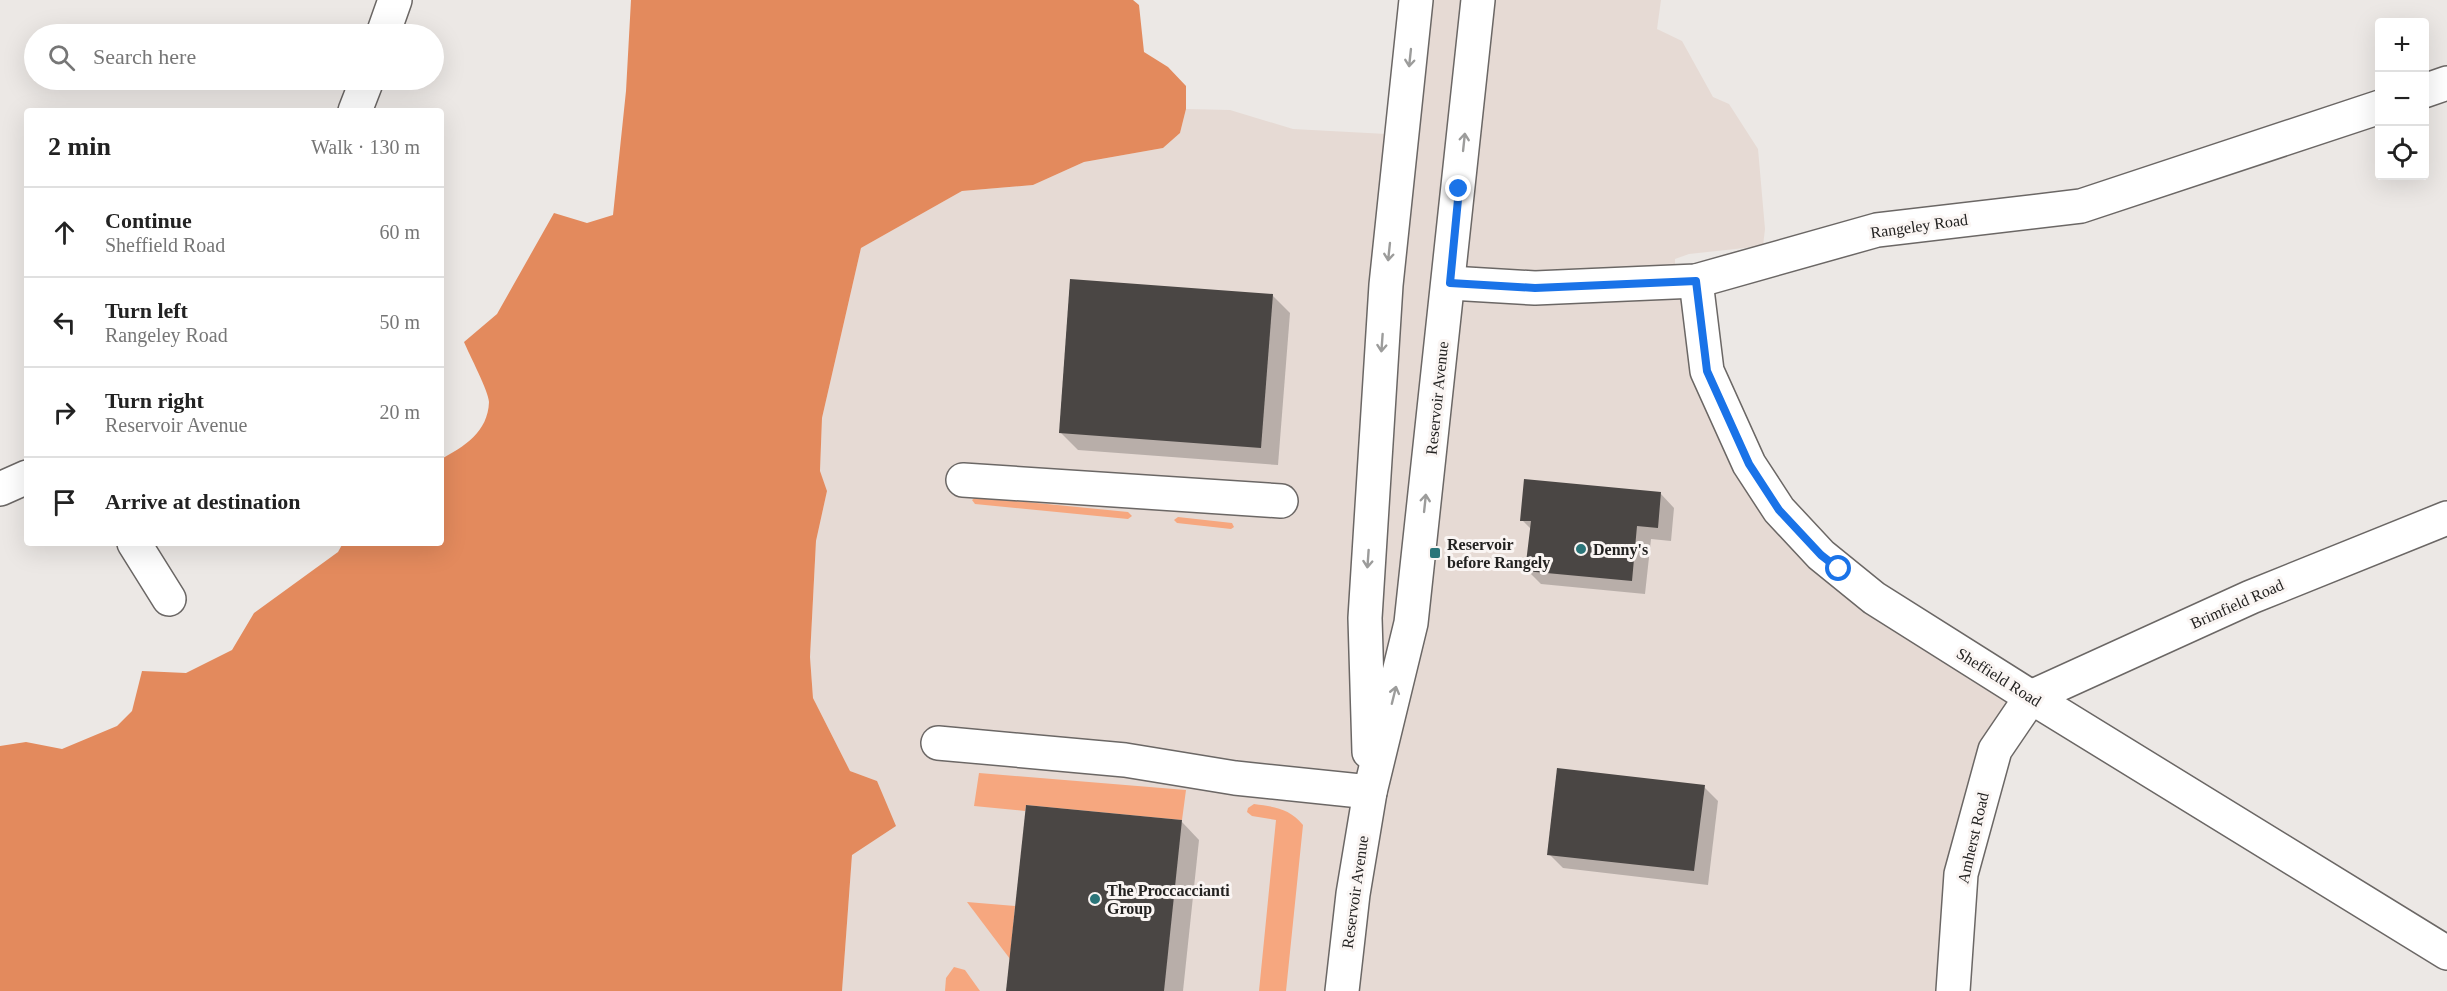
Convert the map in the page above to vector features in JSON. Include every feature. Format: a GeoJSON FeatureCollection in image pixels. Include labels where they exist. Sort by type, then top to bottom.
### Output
{"type":"FeatureCollection","features":[{"type":"Feature","properties":{"kind":"street"},"geometry":{"type":"LineString","coordinates":[[387,24],[395,0]]}},
{"type":"Feature","properties":{"kind":"street","name":"Reservoir Avenue"},"geometry":{"type":"LineString","coordinates":[[1370,792],[1365,618],[1386,285],[1416,0]]}},
{"type":"Feature","properties":{"kind":"street","name":"Reservoir Avenue"},"geometry":{"type":"LineString","coordinates":[[1342,991],[1353,894],[1370,792],[1411,623],[1450,283],[1478,0]]}},
{"type":"Feature","properties":{"kind":"street"},"geometry":{"type":"LineString","coordinates":[[2429,89],[2447,83]]}},
{"type":"Feature","properties":{"kind":"street"},"geometry":{"type":"LineString","coordinates":[[356,108],[363,90]]}},
{"type":"Feature","properties":{"kind":"street","name":"Rangeley Road"},"geometry":{"type":"LineString","coordinates":[[1450,283],[1535,288],[1696,281],[1877,230],[2080,206],[2375,108]]}},
{"type":"Feature","properties":{"kind":"street","name":"Sheffield Road"},"geometry":{"type":"LineString","coordinates":[[1696,281],[1707,371],[1749,464],[1779,510],[1821,555],[1874,598],[2447,953]]}},
{"type":"Feature","properties":{"kind":"street"},"geometry":{"type":"LineString","coordinates":[[0,489],[24,478]]}},
{"type":"Feature","properties":{"kind":"street"},"geometry":{"type":"LineString","coordinates":[[963,480],[1281,501]]}},
{"type":"Feature","properties":{"kind":"street","name":"Brimfield Road"},"geometry":{"type":"LineString","coordinates":[[2031,697],[2252,597],[2447,518]]}},
{"type":"Feature","properties":{"kind":"street"},"geometry":{"type":"LineString","coordinates":[[136,546],[169,599]]}},
{"type":"Feature","properties":{"kind":"street","name":"Amherst Road"},"geometry":{"type":"LineString","coordinates":[[1953,991],[1961,874],[1995,750],[2031,697]]}},
{"type":"Feature","properties":{"kind":"street"},"geometry":{"type":"LineString","coordinates":[[938,742],[1125,760],[1235,778],[1370,792]]}},
{"type":"Feature","properties":{"kind":"shaded area"},"geometry":{"type":"Polygon","coordinates":[[[631,0],[1133,0],[1139,5],[1144,52],[1168,67],[1186,86],[1186,109],[1180,133],[1163,148],[1084,162],[1033,185],[962,191],[861,248],[822,418],[820,471],[827,491],[816,541],[810,657],[813,698],[850,771],[877,781],[896,826],[852,855],[842,991],[0,991],[0,746],[26,742],[62,749],[117,726],[132,711],[142,671],[186,673],[232,650],[254,613],[338,552],[341,546],[444,546],[444,457],[473,437],[488,413],[488,397],[464,342],[497,314],[554,213],[587,223],[613,215],[626,91],[631,0]]]}},
{"type":"Feature","properties":{"kind":"shaded area"},"geometry":{"type":"Polygon","coordinates":[[[1425,0],[1661,0],[1657,29],[1682,41],[1713,97],[1729,104],[1758,149],[1765,229],[1763,246],[1689,254],[1675,259],[1675,273],[1781,517],[2020,695],[1996,751],[1953,991],[842,991],[852,855],[877,781],[850,771],[813,698],[810,657],[816,541],[827,491],[820,472],[822,418],[861,248],[962,191],[1033,185],[1084,162],[1163,148],[1180,133],[1186,109],[1230,110],[1293,129],[1405,135],[1425,0]]]}},
{"type":"Feature","properties":{"kind":"shaded area"},"geometry":{"type":"Polygon","coordinates":[[[976,497],[1128,512],[1132,516],[1128,519],[975,504],[972,500],[976,497]]]}},
{"type":"Feature","properties":{"kind":"shaded area"},"geometry":{"type":"Polygon","coordinates":[[[1178,517],[1232,523],[1234,527],[1231,529],[1177,523],[1174,520],[1178,517]]]}},
{"type":"Feature","properties":{"kind":"shaded area"},"geometry":{"type":"Polygon","coordinates":[[[979,773],[1186,790],[1182,820],[1026,805],[1025,811],[974,806],[979,773]]]}},
{"type":"Feature","properties":{"kind":"shaded area"},"geometry":{"type":"Polygon","coordinates":[[[1254,804],[1275,807],[1287,812],[1303,825],[1286,991],[1259,991],[1276,820],[1252,816],[1247,812],[1248,808],[1254,804]]]}},
{"type":"Feature","properties":{"kind":"shaded area"},"geometry":{"type":"Polygon","coordinates":[[[967,902],[1015,906],[1010,959],[967,902]]]}},
{"type":"Feature","properties":{"kind":"shaded area"},"geometry":{"type":"Polygon","coordinates":[[[954,967],[965,970],[980,991],[945,991],[946,978],[954,967]]]}},
{"type":"Feature","properties":{"kind":"building"},"geometry":{"type":"Polygon","coordinates":[[[1070,279],[1273,294],[1261,448],[1059,433],[1070,279]]]}},
{"type":"Feature","properties":{"kind":"building","name":"Denny's"},"geometry":{"type":"Polygon","coordinates":[[[1524,479],[1661,492],[1658,528],[1637,526],[1632,581],[1525,571],[1531,521],[1520,521],[1524,479]]]}},
{"type":"Feature","properties":{"kind":"building"},"geometry":{"type":"Polygon","coordinates":[[[1557,768],[1705,785],[1694,871],[1547,855],[1557,768]]]}},
{"type":"Feature","properties":{"kind":"building","name":"The Proccaccianti Group"},"geometry":{"type":"Polygon","coordinates":[[[1026,805],[1182,820],[1164,991],[1006,991],[1026,805]]]}},
{"type":"Feature","properties":{"kind":"place","name":"Denny's"},"geometry":{"type":"Point","coordinates":[1581,549]}},
{"type":"Feature","properties":{"kind":"place","name":"Reservoir before Rangely"},"geometry":{"type":"Point","coordinates":[1435,553]}},
{"type":"Feature","properties":{"kind":"place","name":"The Proccaccianti Group"},"geometry":{"type":"Point","coordinates":[1095,899]}},
{"type":"Feature","properties":{"kind":"route"},"geometry":{"type":"LineString","coordinates":[[1459,189],[1450,283],[1535,288],[1696,281],[1707,371],[1749,464],[1779,510],[1821,555],[1839,569]]}}]}
